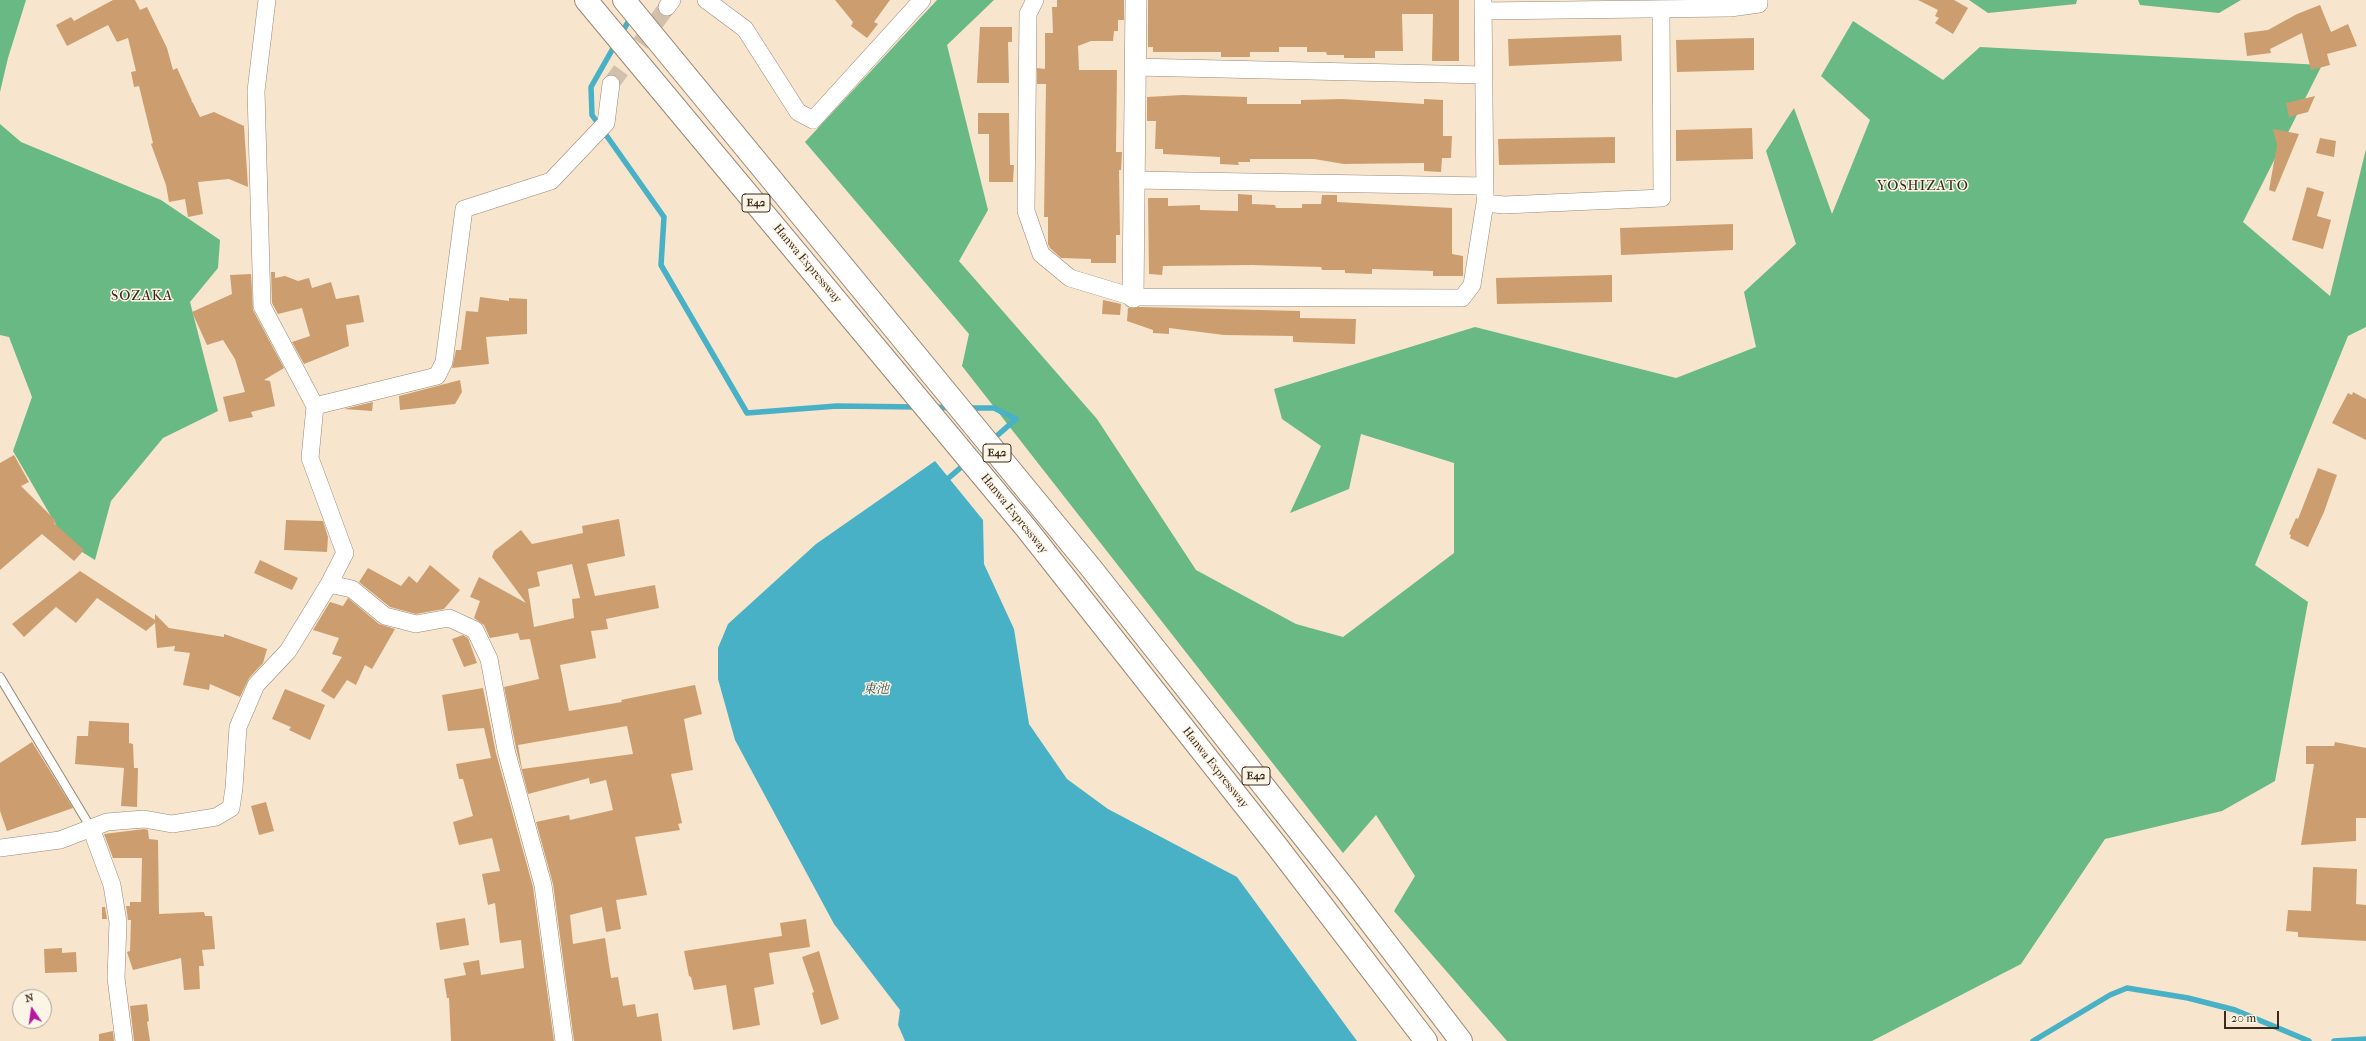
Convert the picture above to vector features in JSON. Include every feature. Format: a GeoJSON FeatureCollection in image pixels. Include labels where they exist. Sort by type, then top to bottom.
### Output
{"type":"FeatureCollection","features":[{"type":"Feature","properties":{"kind":"highway","name":"Hanwa Expressway"},"geometry":{"type":"LineString","coordinates":[[586,0],[926,406],[1026,528],[1309,888],[1426,1041]]}},
{"type":"Feature","properties":{"kind":"highway","name":"E42"},"geometry":{"type":"LineString","coordinates":[[624,0],[1048,515],[1340,883],[1460,1041]]}},
{"type":"Feature","properties":{"kind":"street"},"geometry":{"type":"LineString","coordinates":[[0,848],[60,840],[107,822],[144,819],[172,824],[216,816],[231,808],[234,788],[238,727],[256,685],[288,651],[329,584],[345,554],[310,458],[315,406],[262,306],[256,91],[267,0]]}},
{"type":"Feature","properties":{"kind":"street"},"geometry":{"type":"LineString","coordinates":[[706,0],[745,30],[798,112],[813,120],[922,0]]}},
{"type":"Feature","properties":{"kind":"street"},"geometry":{"type":"LineString","coordinates":[[1035,0],[1028,14],[1026,211],[1041,254],[1070,278],[1133,297],[1462,298],[1472,285],[1485,203],[1483,6],[1661,9],[1730,8],[1759,4],[1759,0]]}},
{"type":"Feature","properties":{"kind":"street"},"geometry":{"type":"LineString","coordinates":[[1133,297],[1136,0]]}},
{"type":"Feature","properties":{"kind":"street"},"geometry":{"type":"LineString","coordinates":[[1485,203],[1504,205],[1662,198],[1661,9]]}},
{"type":"Feature","properties":{"kind":"street"},"geometry":{"type":"LineString","coordinates":[[1136,67],[1484,75]]}},
{"type":"Feature","properties":{"kind":"street"},"geometry":{"type":"LineString","coordinates":[[315,406],[436,376],[444,362],[464,209],[551,181],[606,123],[611,84]]}},
{"type":"Feature","properties":{"kind":"street"},"geometry":{"type":"LineString","coordinates":[[1134,180],[1485,186]]}},
{"type":"Feature","properties":{"kind":"street"},"geometry":{"type":"LineString","coordinates":[[329,584],[352,589],[385,616],[416,624],[449,618],[475,630],[489,659],[506,750],[543,885],[564,1041]]}},
{"type":"Feature","properties":{"kind":"street"},"geometry":{"type":"LineString","coordinates":[[91,828],[112,885],[118,922],[116,978],[124,1041]]}},
{"type":"Feature","properties":{"kind":"lane"},"geometry":{"type":"LineString","coordinates":[[0,677],[91,828]]}},
{"type":"Feature","properties":{"kind":"green space"},"geometry":{"type":"Polygon","coordinates":[[[0,0],[26,0],[8,58],[0,92],[0,0]]]}},
{"type":"Feature","properties":{"kind":"green space"},"geometry":{"type":"Polygon","coordinates":[[[937,0],[994,0],[947,45],[988,210],[959,261],[1097,419],[1196,570],[1296,624],[1343,637],[1454,553],[1454,463],[1361,434],[1349,489],[1290,513],[1321,446],[1282,419],[1274,389],[1475,327],[1676,378],[1756,347],[1744,292],[1796,244],[1766,151],[1794,108],[1832,214],[1870,120],[1821,76],[1853,21],[1943,80],[1980,47],[2322,65],[2243,222],[2330,296],[2366,149],[2366,327],[2348,336],[2255,565],[2308,602],[2275,781],[2222,811],[2105,839],[2021,964],[1872,1041],[1507,1041],[1394,911],[1415,876],[1376,815],[1343,853],[962,366],[969,334],[805,142],[937,0]]]}},
{"type":"Feature","properties":{"kind":"green space"},"geometry":{"type":"Polygon","coordinates":[[[1969,0],[2077,0],[2076,4],[1988,13],[1969,0]]]}},
{"type":"Feature","properties":{"kind":"green space"},"geometry":{"type":"Polygon","coordinates":[[[2138,0],[2241,0],[2219,13],[2140,5],[2138,0]]]}},
{"type":"Feature","properties":{"kind":"green space"},"geometry":{"type":"Polygon","coordinates":[[[0,124],[21,142],[161,200],[220,240],[218,268],[190,302],[218,411],[163,438],[111,501],[95,560],[66,542],[13,451],[32,397],[9,337],[0,335],[0,124]]]}},
{"type":"Feature","properties":{"kind":"water","name":"東池"},"geometry":{"type":"Polygon","coordinates":[[[935,461],[983,520],[984,564],[1014,629],[1029,724],[1067,779],[1108,809],[1237,877],[1357,1041],[905,1041],[898,1025],[900,1010],[834,924],[735,740],[718,679],[718,648],[728,624],[816,544],[935,461]]]}},
{"type":"Feature","properties":{"kind":"building"},"geometry":{"type":"Polygon","coordinates":[[[113,0],[135,0],[140,10],[147,7],[167,48],[173,70],[177,68],[191,101],[200,117],[214,112],[244,126],[248,187],[229,179],[198,182],[203,214],[188,217],[185,199],[169,202],[166,185],[151,144],[153,143],[139,86],[134,87],[131,72],[136,71],[128,38],[117,42],[108,25],[67,46],[56,25],[71,17],[74,21],[113,0]]]}},
{"type":"Feature","properties":{"kind":"building"},"geometry":{"type":"Polygon","coordinates":[[[835,0],[890,0],[874,22],[878,24],[867,38],[851,26],[853,22],[835,0]]]}},
{"type":"Feature","properties":{"kind":"building"},"geometry":{"type":"Polygon","coordinates":[[[1057,0],[1124,0],[1124,20],[1118,20],[1118,31],[1114,31],[1113,41],[1091,41],[1078,46],[1079,70],[1117,70],[1116,152],[1122,152],[1121,170],[1119,170],[1120,235],[1116,235],[1116,263],[1091,263],[1091,259],[1061,258],[1050,248],[1048,244],[1048,217],[1044,217],[1046,84],[1037,84],[1037,68],[1045,69],[1045,33],[1053,33],[1052,7],[1057,7],[1057,0]]]}},
{"type":"Feature","properties":{"kind":"building"},"geometry":{"type":"Polygon","coordinates":[[[1148,0],[1459,0],[1459,61],[1432,61],[1433,14],[1402,14],[1403,51],[1375,51],[1375,58],[1344,58],[1344,55],[1327,55],[1326,52],[1307,52],[1307,47],[1279,47],[1279,52],[1250,52],[1250,57],[1221,57],[1221,52],[1153,52],[1153,47],[1148,47],[1148,0]]]}},
{"type":"Feature","properties":{"kind":"building"},"geometry":{"type":"Polygon","coordinates":[[[1918,0],[1954,0],[1968,8],[1953,34],[1935,23],[1939,18],[1935,16],[1938,10],[1918,0]]]}},
{"type":"Feature","properties":{"kind":"building"},"geometry":{"type":"Polygon","coordinates":[[[2320,5],[2331,32],[2348,24],[2357,46],[2327,54],[2330,65],[2311,70],[2302,33],[2270,49],[2271,53],[2247,56],[2244,33],[2268,30],[2297,14],[2320,5]]]}},
{"type":"Feature","properties":{"kind":"building"},"geometry":{"type":"Polygon","coordinates":[[[980,27],[1012,27],[1012,42],[1008,42],[1009,83],[977,83],[980,27]]]}},
{"type":"Feature","properties":{"kind":"building"},"geometry":{"type":"Polygon","coordinates":[[[1621,35],[1622,61],[1509,66],[1508,39],[1621,35]]]}},
{"type":"Feature","properties":{"kind":"building"},"geometry":{"type":"Polygon","coordinates":[[[1754,38],[1754,70],[1677,72],[1676,40],[1754,38]]]}},
{"type":"Feature","properties":{"kind":"building"},"geometry":{"type":"Polygon","coordinates":[[[1182,95],[1247,97],[1247,104],[1301,104],[1301,100],[1342,99],[1424,104],[1424,99],[1443,100],[1443,136],[1452,136],[1451,158],[1442,158],[1441,172],[1424,171],[1424,163],[1344,164],[1314,159],[1250,159],[1250,162],[1238,162],[1239,165],[1220,164],[1220,157],[1163,154],[1163,149],[1155,149],[1156,121],[1147,121],[1147,97],[1182,95]]]}},
{"type":"Feature","properties":{"kind":"building"},"geometry":{"type":"Polygon","coordinates":[[[2315,96],[2308,112],[2289,117],[2286,103],[2315,96]]]}},
{"type":"Feature","properties":{"kind":"building"},"geometry":{"type":"Polygon","coordinates":[[[978,113],[1009,113],[1010,165],[1014,165],[1013,182],[989,182],[989,134],[978,134],[978,113]]]}},
{"type":"Feature","properties":{"kind":"building"},"geometry":{"type":"Polygon","coordinates":[[[1752,128],[1753,159],[1676,161],[1676,130],[1752,128]]]}},
{"type":"Feature","properties":{"kind":"building"},"geometry":{"type":"Polygon","coordinates":[[[2273,129],[2299,134],[2275,192],[2269,190],[2277,145],[2273,129]]]}},
{"type":"Feature","properties":{"kind":"building"},"geometry":{"type":"Polygon","coordinates":[[[1615,137],[1615,163],[1499,165],[1498,139],[1615,137]]]}},
{"type":"Feature","properties":{"kind":"building"},"geometry":{"type":"Polygon","coordinates":[[[2320,138],[2336,141],[2334,157],[2316,153],[2320,138]]]}},
{"type":"Feature","properties":{"kind":"building"},"geometry":{"type":"Polygon","coordinates":[[[2307,187],[2324,192],[2317,216],[2331,220],[2323,249],[2292,240],[2307,187]]]}},
{"type":"Feature","properties":{"kind":"building"},"geometry":{"type":"Polygon","coordinates":[[[1238,194],[1252,195],[1252,204],[1275,205],[1276,208],[1302,208],[1302,204],[1321,204],[1322,195],[1337,195],[1337,202],[1452,208],[1452,254],[1463,256],[1463,276],[1433,276],[1433,271],[1372,269],[1372,274],[1345,273],[1345,270],[1322,270],[1321,267],[1252,265],[1163,266],[1162,275],[1149,274],[1148,198],[1168,198],[1168,206],[1200,205],[1200,210],[1238,211],[1238,194]]]}},
{"type":"Feature","properties":{"kind":"building"},"geometry":{"type":"Polygon","coordinates":[[[1733,224],[1733,250],[1621,255],[1620,228],[1733,224]]]}},
{"type":"Feature","properties":{"kind":"building"},"geometry":{"type":"Polygon","coordinates":[[[271,272],[275,272],[275,278],[285,276],[298,281],[309,278],[312,288],[331,282],[336,299],[359,295],[364,322],[346,325],[349,346],[304,364],[292,342],[310,336],[302,308],[278,314],[272,303],[271,272]]]}},
{"type":"Feature","properties":{"kind":"building"},"geometry":{"type":"Polygon","coordinates":[[[251,274],[253,310],[284,368],[264,380],[270,381],[275,406],[251,412],[253,417],[229,422],[223,397],[245,392],[235,359],[223,340],[207,345],[192,312],[232,294],[230,275],[251,274]]]}},
{"type":"Feature","properties":{"kind":"building"},"geometry":{"type":"Polygon","coordinates":[[[1612,275],[1612,302],[1497,304],[1496,278],[1612,275]]]}},
{"type":"Feature","properties":{"kind":"building"},"geometry":{"type":"Polygon","coordinates":[[[480,297],[509,301],[509,298],[527,299],[527,334],[486,337],[489,364],[452,368],[456,350],[461,350],[466,311],[478,312],[480,297]]]}},
{"type":"Feature","properties":{"kind":"building"},"geometry":{"type":"Polygon","coordinates":[[[1103,300],[1121,304],[1120,315],[1102,314],[1103,300]]]}},
{"type":"Feature","properties":{"kind":"building"},"geometry":{"type":"Polygon","coordinates":[[[1128,308],[1300,311],[1300,318],[1356,319],[1355,344],[1293,342],[1293,336],[1224,335],[1169,328],[1169,334],[1153,333],[1153,330],[1127,321],[1128,308]]]}},
{"type":"Feature","properties":{"kind":"building"},"geometry":{"type":"Polygon","coordinates":[[[460,380],[462,392],[455,404],[400,410],[399,396],[460,380]]]}},
{"type":"Feature","properties":{"kind":"building"},"geometry":{"type":"Polygon","coordinates":[[[2353,392],[2366,399],[2366,440],[2332,423],[2348,393],[2352,395],[2353,392]]]}},
{"type":"Feature","properties":{"kind":"building"},"geometry":{"type":"Polygon","coordinates":[[[373,402],[372,411],[344,409],[373,402]]]}},
{"type":"Feature","properties":{"kind":"building"},"geometry":{"type":"Polygon","coordinates":[[[14,455],[29,482],[21,486],[56,521],[54,523],[84,550],[74,561],[42,534],[0,570],[0,463],[14,455]]]}},
{"type":"Feature","properties":{"kind":"building"},"geometry":{"type":"Polygon","coordinates":[[[2318,468],[2337,475],[2324,512],[2308,547],[2290,538],[2291,535],[2289,534],[2296,518],[2298,519],[2318,468]]]}},
{"type":"Feature","properties":{"kind":"building"},"geometry":{"type":"Polygon","coordinates":[[[619,519],[625,556],[587,564],[595,596],[655,585],[659,608],[606,619],[608,629],[591,631],[596,658],[560,665],[569,711],[622,702],[621,700],[695,685],[702,714],[684,719],[693,770],[671,774],[682,823],[678,824],[680,830],[635,837],[647,895],[616,900],[621,929],[606,932],[602,907],[570,915],[573,944],[605,938],[611,978],[618,977],[623,1006],[635,1004],[637,1017],[658,1013],[662,1041],[574,1041],[553,884],[536,822],[569,815],[570,820],[613,810],[606,780],[590,784],[589,778],[528,794],[516,748],[504,687],[539,679],[530,639],[520,640],[518,633],[490,638],[484,625],[474,618],[480,601],[470,597],[479,577],[526,603],[492,557],[494,551],[521,530],[532,544],[583,533],[582,526],[619,519]],[[572,564],[537,572],[540,586],[528,589],[534,627],[574,618],[572,599],[580,598],[572,564]],[[627,726],[518,745],[522,769],[633,754],[627,726]]]}},
{"type":"Feature","properties":{"kind":"building"},"geometry":{"type":"Polygon","coordinates":[[[286,520],[323,521],[328,537],[327,552],[284,550],[286,520]]]}},
{"type":"Feature","properties":{"kind":"building"},"geometry":{"type":"Polygon","coordinates":[[[260,560],[298,578],[292,590],[254,573],[260,560]]]}},
{"type":"Feature","properties":{"kind":"building"},"geometry":{"type":"Polygon","coordinates":[[[430,565],[460,590],[444,609],[416,614],[390,607],[359,582],[368,568],[401,586],[409,576],[417,583],[430,565]]]}},
{"type":"Feature","properties":{"kind":"building"},"geometry":{"type":"Polygon","coordinates":[[[80,571],[155,620],[155,614],[169,628],[224,637],[224,634],[267,649],[263,663],[249,678],[240,697],[210,684],[209,690],[183,685],[190,653],[174,651],[175,646],[157,648],[155,623],[146,631],[97,598],[76,623],[56,607],[24,637],[12,624],[80,571]]]}},
{"type":"Feature","properties":{"kind":"building"},"geometry":{"type":"Polygon","coordinates":[[[348,598],[379,624],[395,629],[372,669],[365,665],[356,685],[347,680],[334,699],[321,691],[342,657],[332,654],[339,638],[313,630],[330,602],[343,606],[348,598]]]}},
{"type":"Feature","properties":{"kind":"building"},"geometry":{"type":"Polygon","coordinates":[[[463,635],[468,638],[477,663],[464,667],[452,639],[463,635]]]}},
{"type":"Feature","properties":{"kind":"building"},"geometry":{"type":"Polygon","coordinates":[[[483,688],[496,753],[533,887],[554,1041],[451,1041],[449,998],[447,998],[444,979],[466,975],[463,963],[479,960],[481,975],[524,968],[521,940],[500,943],[495,903],[488,905],[482,874],[500,871],[492,838],[459,845],[453,822],[473,816],[463,779],[459,779],[456,764],[491,758],[484,728],[448,731],[442,695],[483,688]]]}},
{"type":"Feature","properties":{"kind":"building"},"geometry":{"type":"Polygon","coordinates":[[[285,689],[325,705],[310,740],[289,730],[291,727],[272,719],[285,689]]]}},
{"type":"Feature","properties":{"kind":"building"},"geometry":{"type":"Polygon","coordinates":[[[89,721],[129,723],[129,743],[133,744],[134,768],[138,768],[137,807],[121,806],[124,768],[75,764],[77,736],[88,736],[89,721]]]}},
{"type":"Feature","properties":{"kind":"building"},"geometry":{"type":"Polygon","coordinates":[[[32,742],[73,808],[7,831],[0,811],[0,763],[32,742]]]}},
{"type":"Feature","properties":{"kind":"building"},"geometry":{"type":"Polygon","coordinates":[[[2335,742],[2366,748],[2366,818],[2356,818],[2356,841],[2301,845],[2314,764],[2306,764],[2306,746],[2334,746],[2335,742]]]}},
{"type":"Feature","properties":{"kind":"building"},"geometry":{"type":"Polygon","coordinates":[[[266,802],[274,831],[259,835],[251,806],[266,802]]]}},
{"type":"Feature","properties":{"kind":"building"},"geometry":{"type":"Polygon","coordinates":[[[144,829],[148,830],[149,839],[158,840],[159,914],[204,912],[205,916],[212,916],[215,949],[202,950],[204,966],[199,966],[200,989],[184,990],[181,958],[133,970],[127,952],[130,951],[131,920],[128,920],[126,906],[130,906],[130,902],[141,902],[142,858],[113,858],[104,834],[144,829]]]}},
{"type":"Feature","properties":{"kind":"building"},"geometry":{"type":"Polygon","coordinates":[[[2313,867],[2357,869],[2356,904],[2366,905],[2366,941],[2298,937],[2298,932],[2286,931],[2288,910],[2311,911],[2313,867]]]}},
{"type":"Feature","properties":{"kind":"building"},"geometry":{"type":"Polygon","coordinates":[[[102,907],[105,907],[107,919],[102,919],[102,907]]]}},
{"type":"Feature","properties":{"kind":"building"},"geometry":{"type":"Polygon","coordinates":[[[465,918],[469,945],[440,950],[436,923],[465,918]]]}},
{"type":"Feature","properties":{"kind":"building"},"geometry":{"type":"Polygon","coordinates":[[[806,919],[810,947],[769,953],[774,984],[754,988],[760,1025],[733,1030],[726,985],[694,990],[691,977],[689,976],[684,951],[782,936],[780,923],[806,919]]]}},
{"type":"Feature","properties":{"kind":"building"},"geometry":{"type":"Polygon","coordinates":[[[62,948],[62,953],[76,952],[77,972],[45,973],[44,949],[62,948]]]}},
{"type":"Feature","properties":{"kind":"building"},"geometry":{"type":"Polygon","coordinates":[[[819,951],[839,1019],[821,1025],[812,993],[814,992],[802,957],[819,951]]]}},
{"type":"Feature","properties":{"kind":"building"},"geometry":{"type":"Polygon","coordinates":[[[147,1004],[149,1021],[147,1022],[150,1041],[134,1041],[130,1006],[147,1004]]]}},
{"type":"Feature","properties":{"kind":"building"},"geometry":{"type":"Polygon","coordinates":[[[113,1031],[114,1041],[99,1041],[99,1034],[113,1031]]]}},
{"type":"Feature","properties":{"kind":"waterway"},"geometry":{"type":"LineString","coordinates":[[621,34],[631,17]]}},
{"type":"Feature","properties":{"kind":"waterway"},"geometry":{"type":"LineString","coordinates":[[616,43],[591,87],[592,115],[664,217],[661,265],[747,413],[837,406],[918,407]]}},
{"type":"Feature","properties":{"kind":"waterway"},"geometry":{"type":"LineString","coordinates":[[932,407],[952,408]]}},
{"type":"Feature","properties":{"kind":"waterway"},"geometry":{"type":"LineString","coordinates":[[966,408],[994,408],[1016,419],[991,441]]}},
{"type":"Feature","properties":{"kind":"waterway"},"geometry":{"type":"LineString","coordinates":[[944,482],[966,463]]}},
{"type":"Feature","properties":{"kind":"waterway"},"geometry":{"type":"LineString","coordinates":[[2033,1041],[2110,995],[2127,988],[2188,998],[2235,1010],[2309,1041]]}},
{"type":"Feature","properties":{"kind":"waterway"},"geometry":{"type":"LineString","coordinates":[[2334,1041],[2366,1039]]}},
{"type":"Feature","properties":{"kind":"tunnel"},"geometry":{"type":"LineString","coordinates":[[611,84],[667,7]]}},
{"type":"Feature","properties":{"kind":"district","name":"YOSHIZATO"},"geometry":{"type":"Point","coordinates":[1923,187]}},
{"type":"Feature","properties":{"kind":"district","name":"SOZAKA"},"geometry":{"type":"Point","coordinates":[142,297]}}]}
